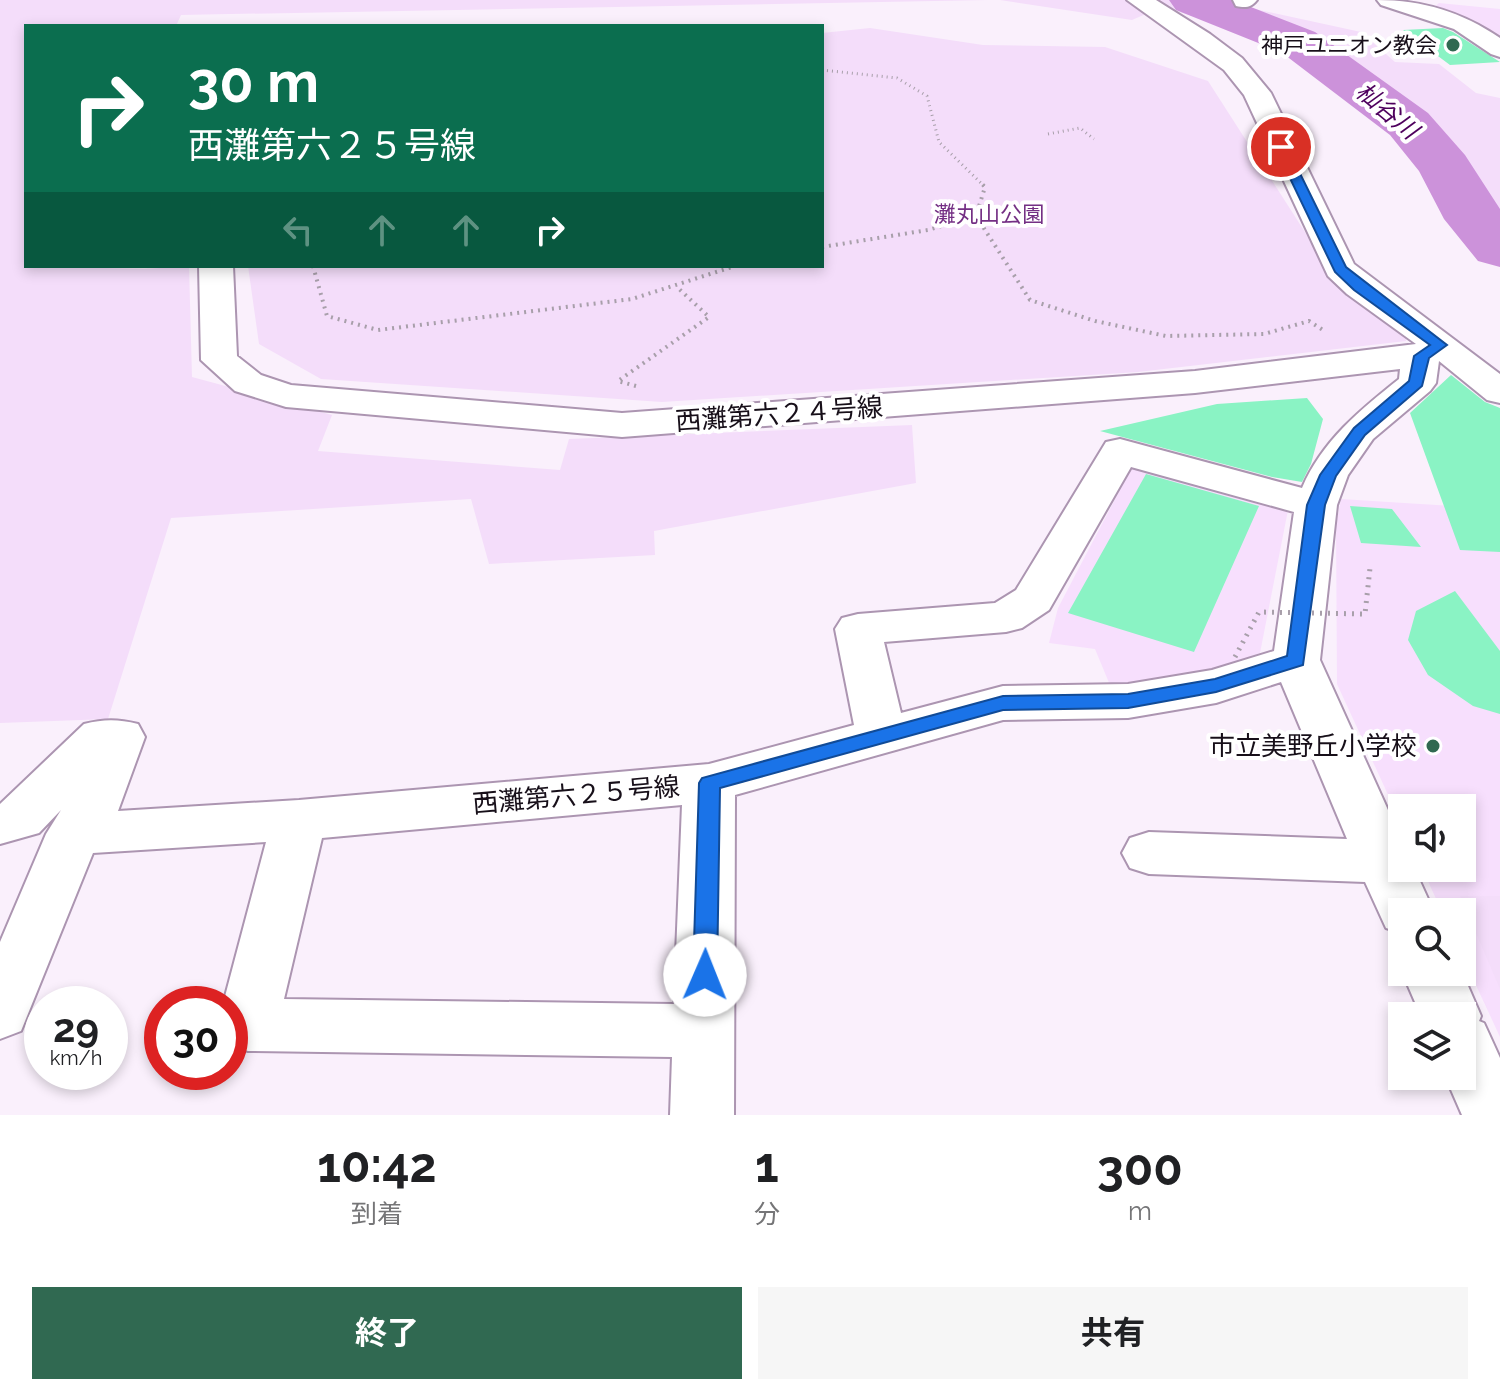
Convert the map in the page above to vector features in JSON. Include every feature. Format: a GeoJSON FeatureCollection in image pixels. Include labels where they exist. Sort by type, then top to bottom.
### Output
{"type":"FeatureCollection","features":[{"type":"Feature","properties":{"kind":"street"},"geometry":{"type":"LineString","coordinates":[[1139,0],[1201,39],[1233,64],[1257,93],[1340,269],[1431,351],[1500,392]]}},
{"type":"Feature","properties":{"kind":"street"},"geometry":{"type":"LineString","coordinates":[[1389,0],[1463,24],[1494,39]]}},
{"type":"Feature","properties":{"kind":"street","name":"西灘第六２４号線"},"geometry":{"type":"LineString","coordinates":[[216,268],[219,360],[248,383],[286,396],[622,425],[1195,382],[1431,351]]}},
{"type":"Feature","properties":{"kind":"street"},"geometry":{"type":"LineString","coordinates":[[1400,898],[1296,660],[1316,505],[1328,475],[1359,431],[1417,383],[1431,351]]}},
{"type":"Feature","properties":{"kind":"street"},"geometry":{"type":"LineString","coordinates":[[882,737],[858,629],[1006,617],[1033,600],[1120,451],[1316,505]]}},
{"type":"Feature","properties":{"kind":"street","name":"西灘第六２５号線"},"geometry":{"type":"LineString","coordinates":[[73,834],[299,820],[709,783],[1003,703],[1128,701],[1216,686],[1296,660]]}},
{"type":"Feature","properties":{"kind":"street"},"geometry":{"type":"LineString","coordinates":[[0,824],[20,819],[102,737],[120,737],[94,806],[73,834],[0,1013]]}},
{"type":"Feature","properties":{"kind":"street"},"geometry":{"type":"LineString","coordinates":[[702,1115],[709,783]]}},
{"type":"Feature","properties":{"kind":"street"},"geometry":{"type":"LineString","coordinates":[[299,820],[248,1025],[704,1031]]}},
{"type":"Feature","properties":{"kind":"street"},"geometry":{"type":"LineString","coordinates":[[1149,853],[1384,862]]}},
{"type":"Feature","properties":{"kind":"street"},"geometry":{"type":"LineString","coordinates":[[1476,1074],[1494,1115]]}},
{"type":"Feature","properties":{"kind":"path"},"geometry":{"type":"LineString","coordinates":[[824,70],[897,78],[927,96],[939,142],[985,187],[976,216],[1030,300],[1095,321],[1166,336],[1264,334],[1309,321],[1321,326]]}},
{"type":"Feature","properties":{"kind":"path"},"geometry":{"type":"LineString","coordinates":[[1048,134],[1080,128],[1094,139]]}},
{"type":"Feature","properties":{"kind":"path"},"geometry":{"type":"LineString","coordinates":[[824,247],[928,230],[976,216]]}},
{"type":"Feature","properties":{"kind":"path"},"geometry":{"type":"LineString","coordinates":[[314,268],[327,316],[378,330],[632,299],[729,268]]}},
{"type":"Feature","properties":{"kind":"path"},"geometry":{"type":"LineString","coordinates":[[648,389],[618,381],[709,317],[677,287]]}},
{"type":"Feature","properties":{"kind":"path"},"geometry":{"type":"LineString","coordinates":[[1235,657],[1259,612],[1365,614],[1370,568]]}},
{"type":"Feature","properties":{"kind":"shaded area"},"geometry":{"type":"Polygon","coordinates":[[[1439,3],[1500,9],[1500,38],[1481,25],[1433,8],[1439,3]]]}},
{"type":"Feature","properties":{"kind":"shaded area","name":"市立美野丘小学校"},"geometry":{"type":"Polygon","coordinates":[[[1134,463],[1289,505],[1260,653],[1195,679],[1112,690],[1095,649],[1049,643],[1058,608],[1134,463]]]}},
{"type":"Feature","properties":{"kind":"shaded area","name":"市立美野丘小学校"},"geometry":{"type":"Polygon","coordinates":[[[1341,499],[1500,509],[1500,1037],[1476,985],[1476,898],[1436,898],[1428,882],[1476,882],[1476,794],[1388,795],[1337,684],[1336,525],[1341,499]]]}},
{"type":"Feature","properties":{"kind":"green space"},"geometry":{"type":"Polygon","coordinates":[[[0,0],[988,0],[181,15],[177,24],[24,24],[24,268],[189,268],[192,377],[332,415],[318,451],[560,470],[569,439],[912,425],[916,483],[654,531],[655,555],[489,564],[471,499],[171,518],[108,719],[0,723],[0,0]]]}},
{"type":"Feature","properties":{"kind":"green space"},"geometry":{"type":"Polygon","coordinates":[[[1000,0],[1192,0],[1250,8],[1361,32],[1395,62],[1439,64],[1476,93],[1500,98],[1500,263],[1406,134],[1261,36],[1162,7],[1132,20],[1000,0]]]}},
{"type":"Feature","properties":{"kind":"green space","name":"灘丸山公園"},"geometry":{"type":"Polygon","coordinates":[[[870,28],[983,45],[1105,47],[1208,81],[1321,257],[1407,333],[1406,341],[1138,372],[662,402],[321,379],[259,344],[248,268],[824,268],[824,33],[870,28]]]}},
{"type":"Feature","properties":{"kind":"green space"},"geometry":{"type":"Polygon","coordinates":[[[1500,896],[1500,989],[1476,933],[1476,898],[1461,898],[1500,896]]]}},
{"type":"Feature","properties":{"kind":"building","name":"神戸ユニオン教会"},"geometry":{"type":"Polygon","coordinates":[[[1443,28],[1500,62],[1450,65],[1403,30],[1443,28]]]}},
{"type":"Feature","properties":{"kind":"building"},"geometry":{"type":"Polygon","coordinates":[[[1451,375],[1485,402],[1500,408],[1500,552],[1460,550],[1410,413],[1451,375]]]}},
{"type":"Feature","properties":{"kind":"building"},"geometry":{"type":"Polygon","coordinates":[[[1307,398],[1323,419],[1311,464],[1302,482],[1272,477],[1100,431],[1217,404],[1307,398]]]}},
{"type":"Feature","properties":{"kind":"building"},"geometry":{"type":"Polygon","coordinates":[[[1146,474],[1259,506],[1194,652],[1068,613],[1146,474]]]}},
{"type":"Feature","properties":{"kind":"building"},"geometry":{"type":"Polygon","coordinates":[[[1350,506],[1392,509],[1421,547],[1361,543],[1350,506]]]}},
{"type":"Feature","properties":{"kind":"building"},"geometry":{"type":"Polygon","coordinates":[[[1455,591],[1500,651],[1500,714],[1473,706],[1428,675],[1408,640],[1416,611],[1455,591]]]}},
{"type":"Feature","properties":{"kind":"waterway","name":"杣谷川"},"geometry":{"type":"LineString","coordinates":[[1192,0],[1298,42],[1409,124],[1445,167],[1465,206],[1500,248]]}},
{"type":"Feature","properties":{"kind":"place","name":"神戸ユニオン教会"},"geometry":{"type":"Point","coordinates":[1453,45]}},
{"type":"Feature","properties":{"kind":"place","name":"市立美野丘小学校"},"geometry":{"type":"Point","coordinates":[1433,746]}},
{"type":"Feature","properties":{"kind":"route"},"geometry":{"type":"LineString","coordinates":[[705,975],[709,783],[1003,703],[1128,701],[1216,686],[1296,660],[1316,505],[1328,475],[1359,431],[1417,383],[1421,356],[1440,345],[1359,287],[1340,269],[1281,147]]}}]}
